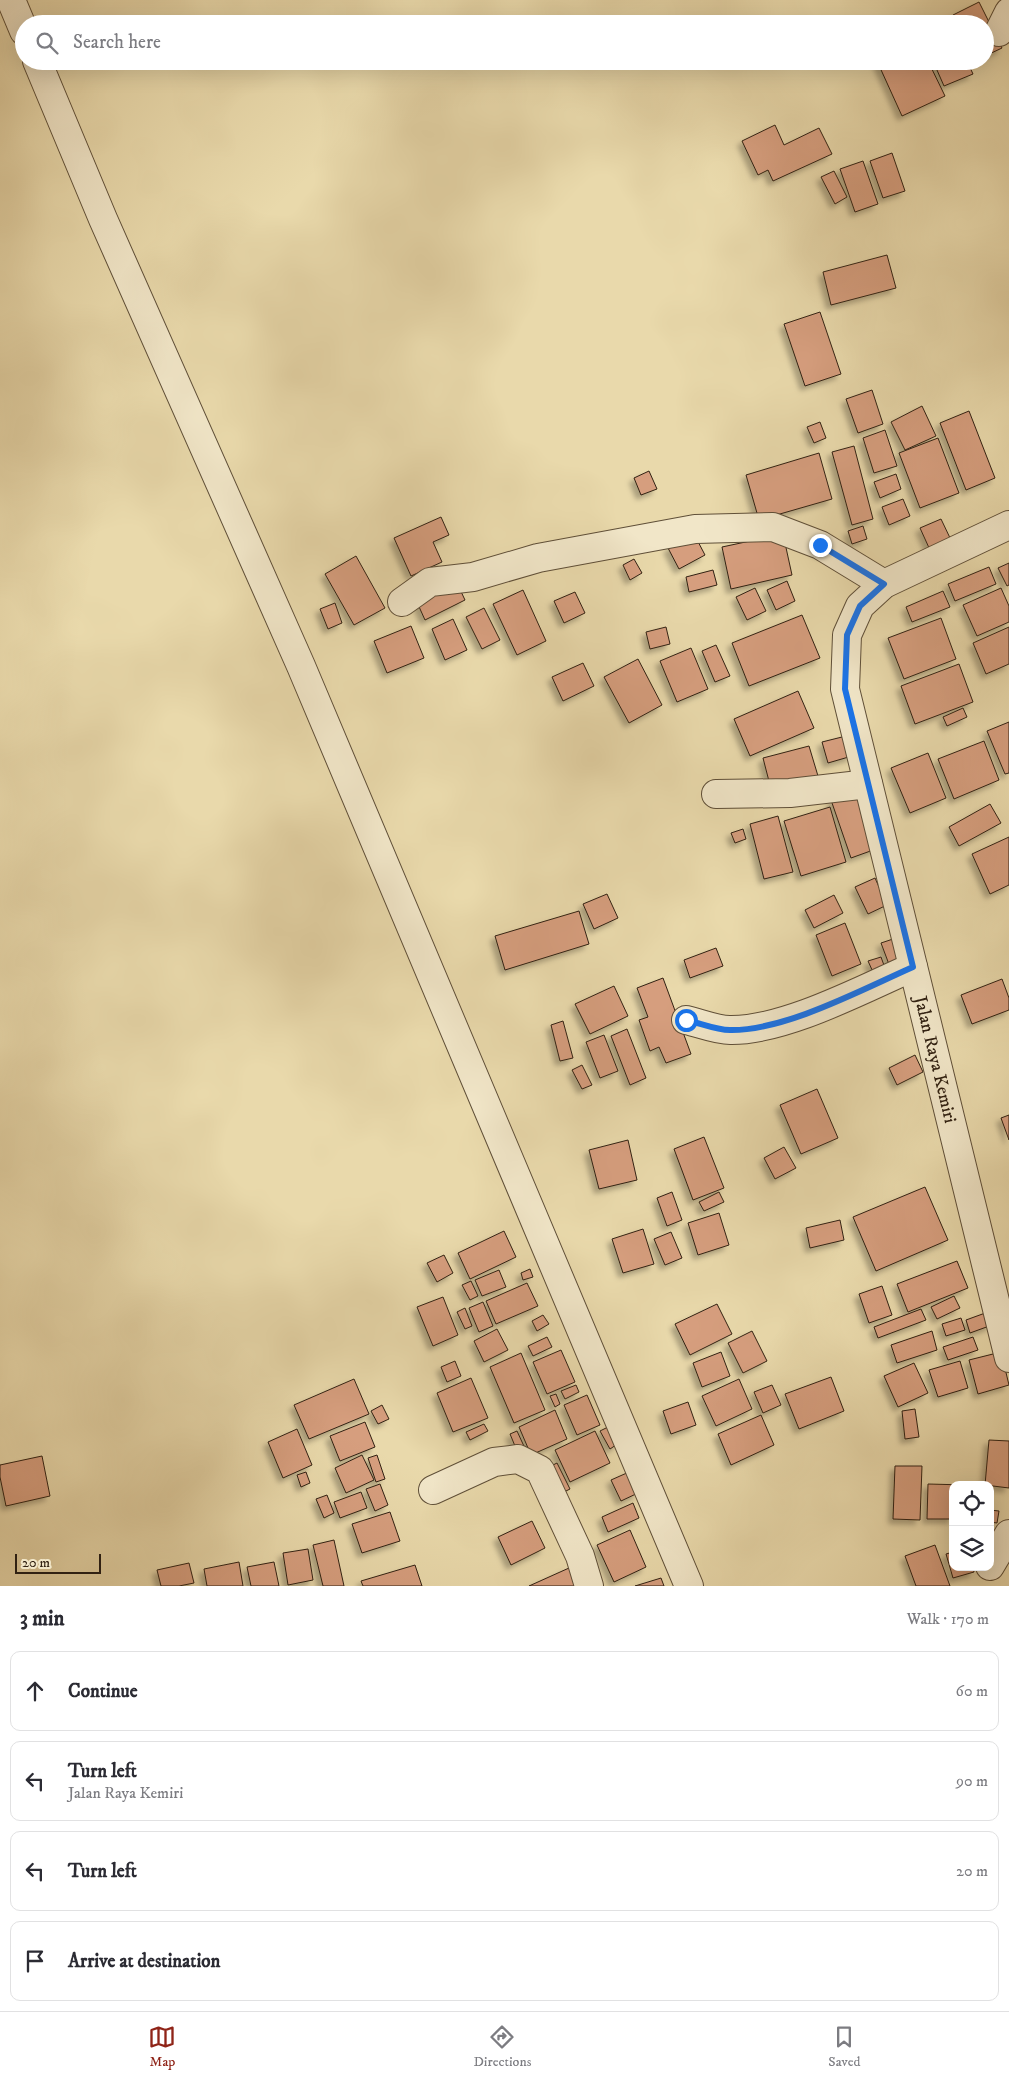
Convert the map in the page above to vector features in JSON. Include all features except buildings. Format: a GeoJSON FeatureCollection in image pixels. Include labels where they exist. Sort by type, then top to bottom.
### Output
{"type":"FeatureCollection","features":[{"type":"Feature","properties":{"kind":"street"},"geometry":{"type":"LineString","coordinates":[[11,0],[17,15]]}},
{"type":"Feature","properties":{"kind":"street"},"geometry":{"type":"LineString","coordinates":[[40,70],[103,219],[304,675],[688,1586]]}},
{"type":"Feature","properties":{"kind":"street","name":"Jalan Raya Kemiri"},"geometry":{"type":"LineString","coordinates":[[1009,525],[884,584],[860,606],[847,635],[845,689],[1009,1358]]}},
{"type":"Feature","properties":{"kind":"street"},"geometry":{"type":"LineString","coordinates":[[402,602],[430,582],[473,578],[538,558],[695,529],[773,527],[820,545],[884,584]]}},
{"type":"Feature","properties":{"kind":"street"},"geometry":{"type":"LineString","coordinates":[[716,794],[790,793],[868,784]]}},
{"type":"Feature","properties":{"kind":"street"},"geometry":{"type":"LineString","coordinates":[[686,1020],[730,1030],[778,1023],[804,1014],[913,967]]}},
{"type":"Feature","properties":{"kind":"street"},"geometry":{"type":"LineString","coordinates":[[434,1490],[494,1462],[518,1459],[540,1470],[580,1556],[589,1586]]}},
{"type":"Feature","properties":{"kind":"street"},"geometry":{"type":"LineString","coordinates":[[994,1560],[1009,1534]]}},
{"type":"Feature","properties":{"kind":"street"},"geometry":{"type":"LineString","coordinates":[[978,1586],[987,1571]]}},
{"type":"Feature","properties":{"kind":"route"},"geometry":{"type":"LineString","coordinates":[[686,1020],[730,1030],[778,1023],[804,1014],[913,967],[845,689],[847,635],[860,606],[884,584],[820,545]]}}]}
